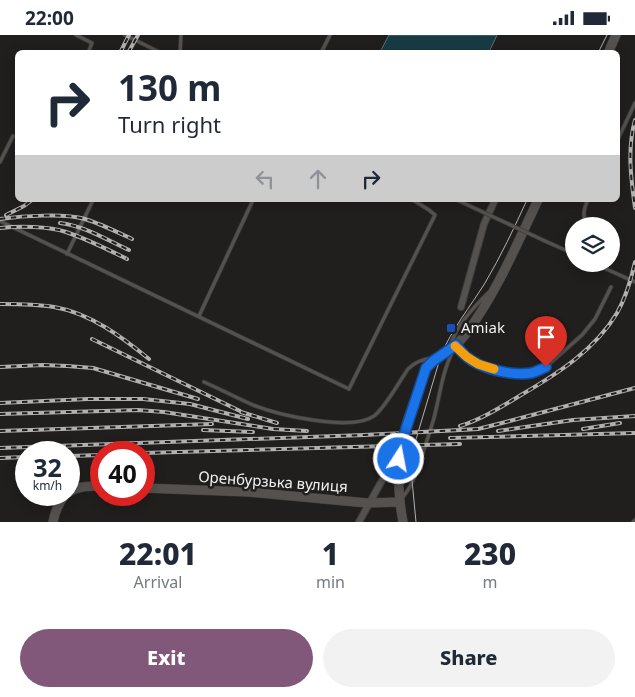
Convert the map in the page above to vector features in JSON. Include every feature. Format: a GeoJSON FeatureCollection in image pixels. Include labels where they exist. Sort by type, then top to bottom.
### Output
{"type":"FeatureCollection","features":[{"type":"Feature","properties":{"kind":"street"},"geometry":{"type":"LineString","coordinates":[[609,50],[616,35]]}},
{"type":"Feature","properties":{"kind":"street"},"geometry":{"type":"LineString","coordinates":[[461,307],[484,224],[494,202]]}},
{"type":"Feature","properties":{"kind":"street"},"geometry":{"type":"LineString","coordinates":[[359,522],[400,451],[424,374],[429,365],[456,345],[478,317],[537,202]]}},
{"type":"Feature","properties":{"kind":"street"},"geometry":{"type":"LineString","coordinates":[[400,451],[402,522]]}},
{"type":"Feature","properties":{"kind":"street","name":"Оренбурзька вулиця"},"geometry":{"type":"LineString","coordinates":[[155,488],[248,492],[369,503],[400,502]]}},
{"type":"Feature","properties":{"kind":"street"},"geometry":{"type":"LineString","coordinates":[[53,522],[54,512],[57,506]]}},
{"type":"Feature","properties":{"kind":"lane"},"geometry":{"type":"LineString","coordinates":[[76,35],[92,43],[89,50]]}},
{"type":"Feature","properties":{"kind":"lane"},"geometry":{"type":"LineString","coordinates":[[125,35],[155,50]]}},
{"type":"Feature","properties":{"kind":"lane"},"geometry":{"type":"LineString","coordinates":[[180,50],[181,35]]}},
{"type":"Feature","properties":{"kind":"lane"},"geometry":{"type":"LineString","coordinates":[[322,50],[330,35]]}},
{"type":"Feature","properties":{"kind":"lane"},"geometry":{"type":"LineString","coordinates":[[620,135],[635,103]]}},
{"type":"Feature","properties":{"kind":"lane"},"geometry":{"type":"LineString","coordinates":[[0,162],[13,136]]}},
{"type":"Feature","properties":{"kind":"lane"},"geometry":{"type":"LineString","coordinates":[[67,253],[92,202]]}},
{"type":"Feature","properties":{"kind":"lane"},"geometry":{"type":"LineString","coordinates":[[199,316],[252,202]]}},
{"type":"Feature","properties":{"kind":"lane"},"geometry":{"type":"LineString","coordinates":[[0,221],[349,389],[435,215],[416,202]]}},
{"type":"Feature","properties":{"kind":"lane"},"geometry":{"type":"LineString","coordinates":[[461,202],[565,250]]}},
{"type":"Feature","properties":{"kind":"lane"},"geometry":{"type":"LineString","coordinates":[[584,217],[584,208],[587,202]]}},
{"type":"Feature","properties":{"kind":"lane"},"geometry":{"type":"LineString","coordinates":[[613,272],[635,282]]}},
{"type":"Feature","properties":{"kind":"lane"},"geometry":{"type":"LineString","coordinates":[[448,352],[451,342],[473,308],[496,285]]}},
{"type":"Feature","properties":{"kind":"lane"},"geometry":{"type":"LineString","coordinates":[[400,502],[408,491],[416,473],[434,419],[444,374],[456,345],[467,357],[488,368],[516,373],[533,372],[546,367],[582,335],[595,319],[611,287]]}},
{"type":"Feature","properties":{"kind":"lane"},"geometry":{"type":"LineString","coordinates":[[204,382],[253,405],[275,411],[316,420],[343,423],[363,421],[378,413],[413,364],[424,359],[437,358]]}},
{"type":"Feature","properties":{"kind":"water"},"geometry":{"type":"Polygon","coordinates":[[[389,35],[497,35],[490,50],[381,50],[389,35]]]}},
{"type":"Feature","properties":{"kind":"tram line"},"geometry":{"type":"LineString","coordinates":[[600,50],[607,35]]}},
{"type":"Feature","properties":{"kind":"tram line"},"geometry":{"type":"LineString","coordinates":[[416,522],[412,480],[412,453],[441,355],[445,345],[491,273],[526,202]]}},
{"type":"Feature","properties":{"kind":"railway"},"geometry":{"type":"LineString","coordinates":[[122,50],[129,35]]}},
{"type":"Feature","properties":{"kind":"railway"},"geometry":{"type":"LineString","coordinates":[[130,50],[138,35]]}},
{"type":"Feature","properties":{"kind":"railway"},"geometry":{"type":"LineString","coordinates":[[635,120],[630,153],[635,208]]}},
{"type":"Feature","properties":{"kind":"railway"},"geometry":{"type":"LineString","coordinates":[[6,215],[29,202]]}},
{"type":"Feature","properties":{"kind":"railway"},"geometry":{"type":"LineString","coordinates":[[0,219],[43,216],[76,217],[97,223],[132,239]]}},
{"type":"Feature","properties":{"kind":"railway"},"geometry":{"type":"LineString","coordinates":[[60,223],[87,230],[129,250]]}},
{"type":"Feature","properties":{"kind":"railway"},"geometry":{"type":"LineString","coordinates":[[0,228],[33,227],[59,230],[89,241],[127,259]]}},
{"type":"Feature","properties":{"kind":"railway"},"geometry":{"type":"LineString","coordinates":[[460,426],[476,420],[535,387],[561,370],[586,350],[617,313],[628,288],[635,262]]}},
{"type":"Feature","properties":{"kind":"railway"},"geometry":{"type":"LineString","coordinates":[[0,304],[27,304],[67,310],[93,320],[117,334],[149,359]]}},
{"type":"Feature","properties":{"kind":"railway"},"geometry":{"type":"LineString","coordinates":[[92,339],[240,411]]}},
{"type":"Feature","properties":{"kind":"railway"},"geometry":{"type":"LineString","coordinates":[[0,367],[42,365],[93,368],[198,399]]}},
{"type":"Feature","properties":{"kind":"railway"},"geometry":{"type":"LineString","coordinates":[[0,448],[478,429],[635,388]]}},
{"type":"Feature","properties":{"kind":"railway"},"geometry":{"type":"LineString","coordinates":[[0,403],[88,399],[143,399],[190,404],[248,419]]}},
{"type":"Feature","properties":{"kind":"railway"},"geometry":{"type":"LineString","coordinates":[[0,414],[138,410],[164,412],[273,429],[307,431]]}},
{"type":"Feature","properties":{"kind":"railway"},"geometry":{"type":"LineString","coordinates":[[241,412],[277,423]]}},
{"type":"Feature","properties":{"kind":"railway"},"geometry":{"type":"LineString","coordinates":[[498,431],[573,420],[635,416]]}},
{"type":"Feature","properties":{"kind":"railway"},"geometry":{"type":"LineString","coordinates":[[583,429],[620,423]]}},
{"type":"Feature","properties":{"kind":"railway"},"geometry":{"type":"LineString","coordinates":[[0,431],[212,424]]}},
{"type":"Feature","properties":{"kind":"railway"},"geometry":{"type":"LineString","coordinates":[[203,430],[253,432]]}},
{"type":"Feature","properties":{"kind":"railway"},"geometry":{"type":"LineString","coordinates":[[450,438],[635,433]]}},
{"type":"Feature","properties":{"kind":"railway"},"geometry":{"type":"LineString","coordinates":[[155,453],[460,444]]}},
{"type":"Feature","properties":{"kind":"railway"},"geometry":{"type":"LineString","coordinates":[[80,456],[90,455]]}},
{"type":"Feature","properties":{"kind":"railway"},"geometry":{"type":"LineString","coordinates":[[0,458],[15,457]]}},
{"type":"Feature","properties":{"kind":"slow traffic"},"geometry":{"type":"LineString","coordinates":[[455,346],[478,364],[494,369]]}},
{"type":"Feature","properties":{"kind":"place","name":"Amiak"},"geometry":{"type":"Point","coordinates":[451,328]}},
{"type":"Feature","properties":{"kind":"route"},"geometry":{"type":"LineString","coordinates":[[399,459],[402,441],[426,368],[456,345],[467,357],[488,368],[525,373],[546,367]]}}]}
